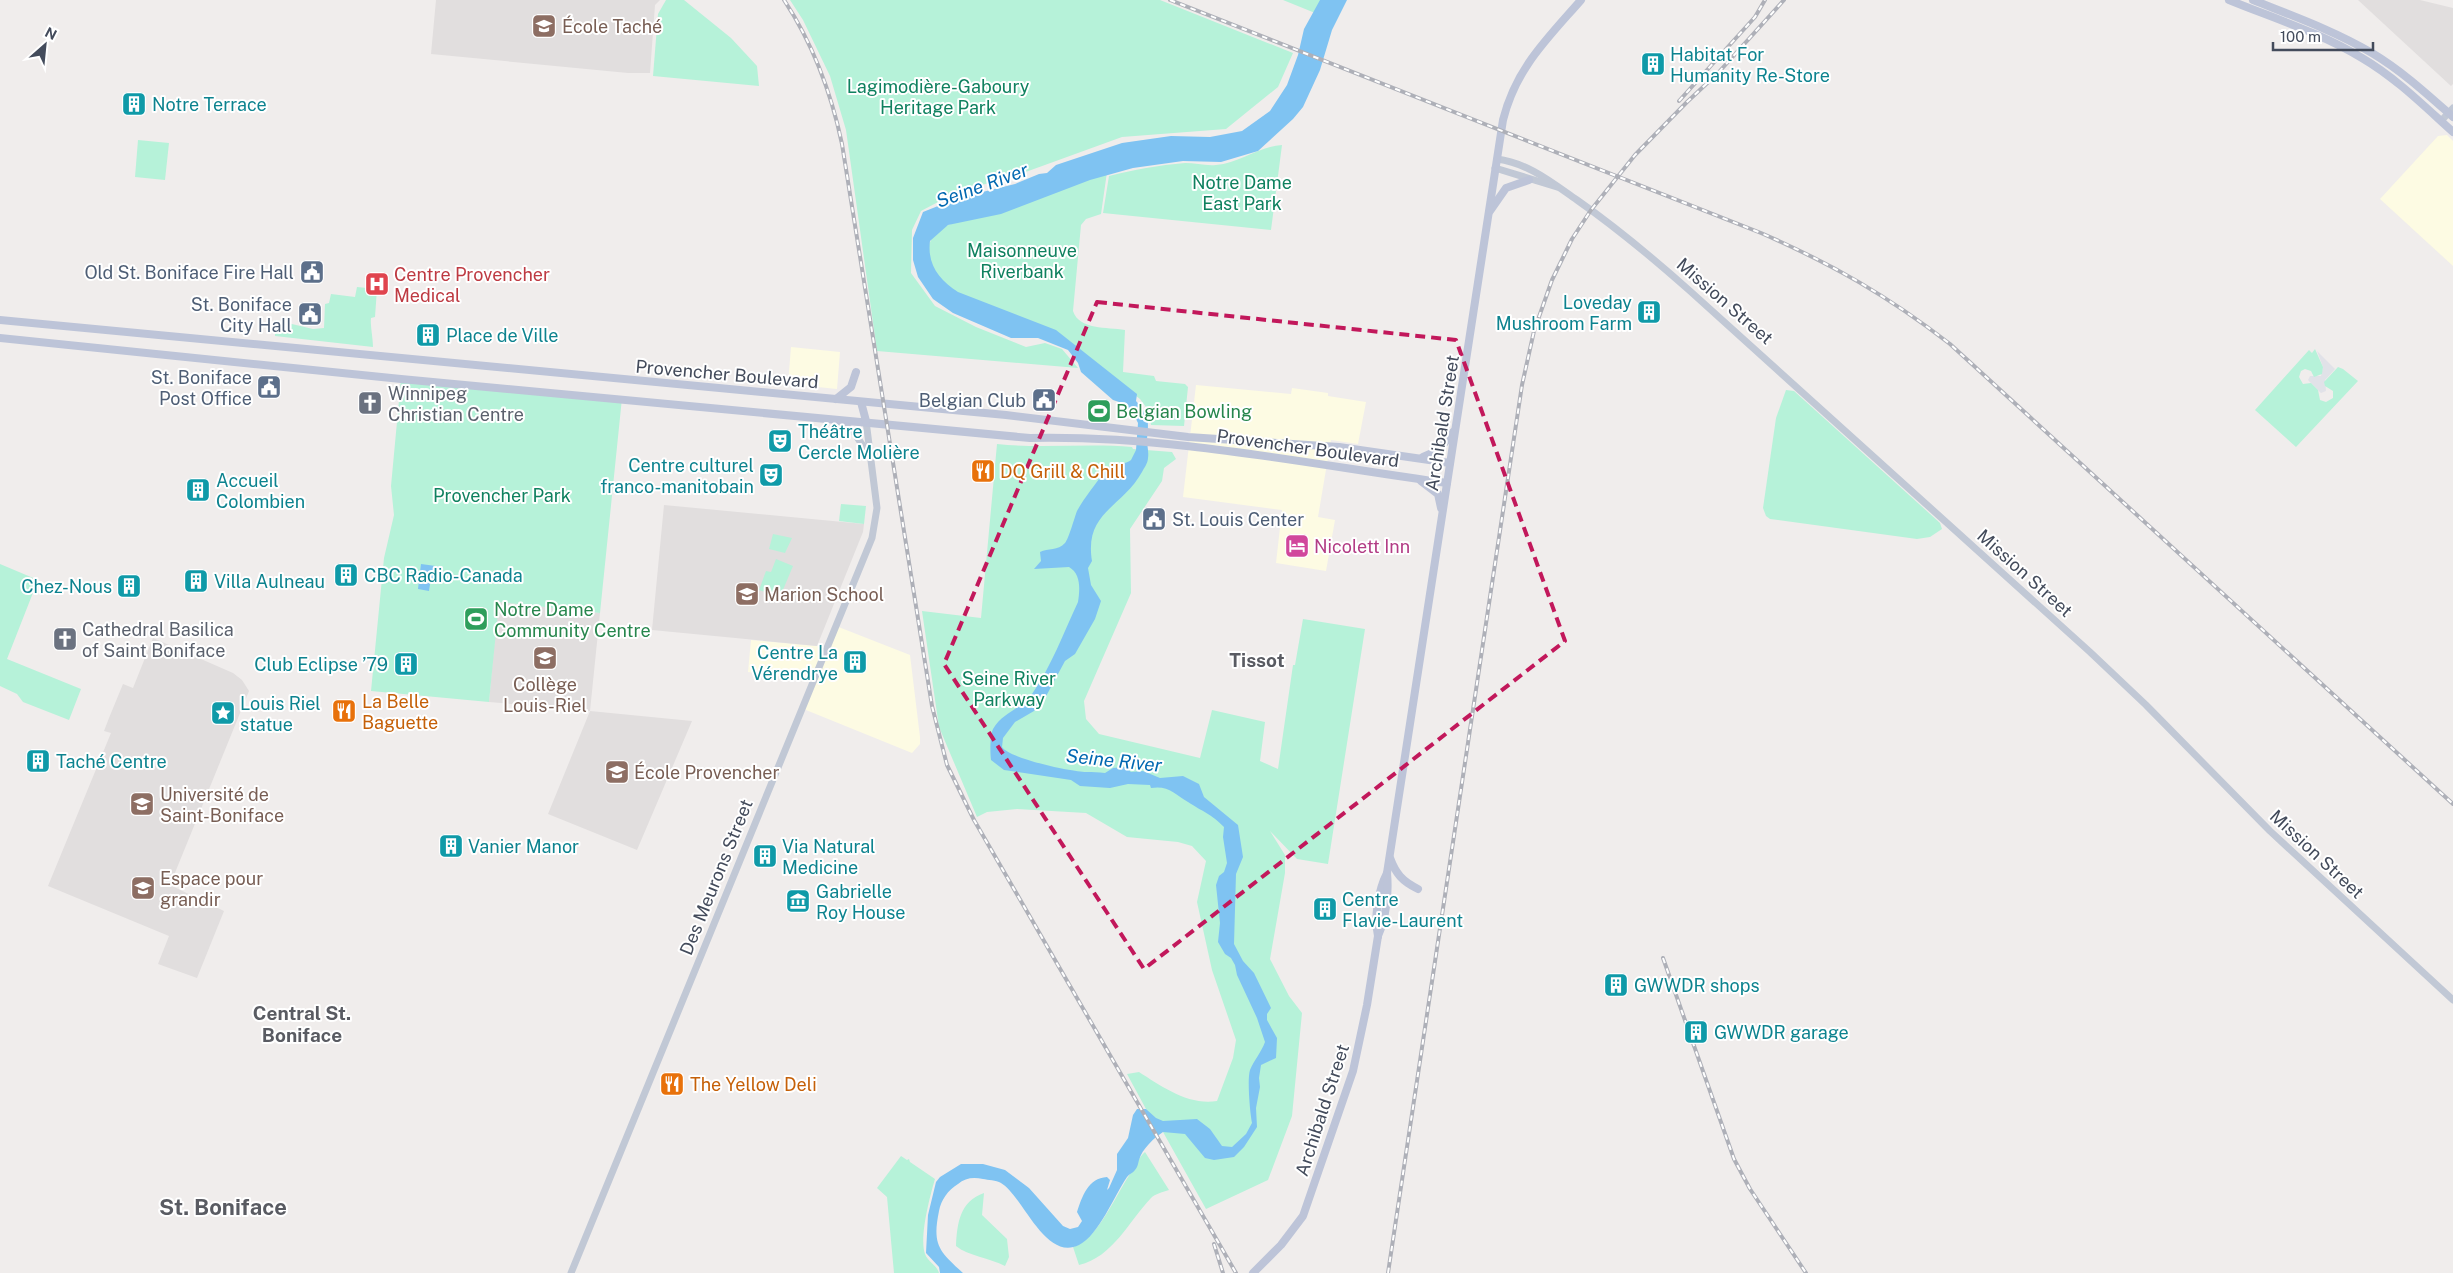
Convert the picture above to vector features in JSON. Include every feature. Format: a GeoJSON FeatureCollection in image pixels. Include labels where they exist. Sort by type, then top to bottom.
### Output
{"type":"FeatureCollection","features":[{"type":"Feature","properties":{"kind":"main road","name":"Archibald Street"},"geometry":{"type":"LineString","coordinates":[[1253,1273],[1282,1245],[1303,1216],[1353,1071],[1366,1010],[1378,936],[1375,925],[1382,884],[1387,873],[1390,856],[1496,158],[1506,109],[1519,76],[1530,58],[1581,0]]}},
{"type":"Feature","properties":{"kind":"main road"},"geometry":{"type":"LineString","coordinates":[[2229,0],[2313,34],[2361,57],[2396,81],[2453,132]]}},
{"type":"Feature","properties":{"kind":"main road"},"geometry":{"type":"LineString","coordinates":[[2253,0],[2340,36],[2372,53],[2401,72],[2451,113]]}},
{"type":"Feature","properties":{"kind":"main road"},"geometry":{"type":"LineString","coordinates":[[1488,214],[1503,190],[1515,183],[1529,180]]}},
{"type":"Feature","properties":{"kind":"main road","name":"Provencher Boulevard"},"geometry":{"type":"LineString","coordinates":[[0,320],[1006,415],[1075,425],[1115,434],[1170,440],[1447,483]]}},
{"type":"Feature","properties":{"kind":"main road","name":"Provencher Boulevard"},"geometry":{"type":"LineString","coordinates":[[0,338],[401,379],[866,421],[1030,438],[1115,434]]}},
{"type":"Feature","properties":{"kind":"main road"},"geometry":{"type":"LineString","coordinates":[[835,399],[848,390],[856,372]]}},
{"type":"Feature","properties":{"kind":"main road","name":"Des Meurons Street"},"geometry":{"type":"LineString","coordinates":[[861,402],[866,421]]}},
{"type":"Feature","properties":{"kind":"main road"},"geometry":{"type":"LineString","coordinates":[[1419,458],[1431,455],[1442,447],[1457,424]]}},
{"type":"Feature","properties":{"kind":"main road"},"geometry":{"type":"LineString","coordinates":[[1075,425],[1075,437]]}},
{"type":"Feature","properties":{"kind":"main road","name":"Provencher Boulevard"},"geometry":{"type":"LineString","coordinates":[[1170,440],[1330,446],[1450,463]]}},
{"type":"Feature","properties":{"kind":"main road"},"geometry":{"type":"LineString","coordinates":[[1414,478],[1430,486],[1438,494],[1443,516]]}},
{"type":"Feature","properties":{"kind":"main road"},"geometry":{"type":"LineString","coordinates":[[1390,856],[1395,872],[1401,879],[1418,889]]}},
{"type":"Feature","properties":{"kind":"street"},"geometry":{"type":"LineString","coordinates":[[2441,121],[2451,113]]}},
{"type":"Feature","properties":{"kind":"street","name":"Mission Street"},"geometry":{"type":"LineString","coordinates":[[1496,158],[1517,164],[1545,176],[1622,232],[1652,257],[1982,553],[2146,705],[2270,831],[2453,1000]]}},
{"type":"Feature","properties":{"kind":"street","name":"Mission Street"},"geometry":{"type":"LineString","coordinates":[[1495,168],[1559,188]]}},
{"type":"Feature","properties":{"kind":"street"},"geometry":{"type":"LineString","coordinates":[[833,418],[853,431],[872,460]]}},
{"type":"Feature","properties":{"kind":"street","name":"Des Meurons Street"},"geometry":{"type":"LineString","coordinates":[[571,1273],[869,546],[877,514],[866,421]]}},
{"type":"Feature","properties":{"kind":"highlighted area"},"geometry":{"type":"Polygon","coordinates":[[[1097,302],[1456,340],[1565,641],[1144,969],[944,664],[1097,302]]]}},
{"type":"Feature","properties":{"kind":"shaded area","name":"École Taché"},"geometry":{"type":"Polygon","coordinates":[[[436,0],[660,0],[655,5],[650,73],[628,73],[431,54],[436,0]]]}},
{"type":"Feature","properties":{"kind":"shaded area"},"geometry":{"type":"Polygon","coordinates":[[[2358,0],[2420,0],[2453,8],[2453,84],[2451,86],[2358,0]]]}},
{"type":"Feature","properties":{"kind":"shaded area"},"geometry":{"type":"Polygon","coordinates":[[[2447,135],[2453,141],[2453,266],[2380,199],[2438,136],[2447,135]]]}},
{"type":"Feature","properties":{"kind":"shaded area"},"geometry":{"type":"Polygon","coordinates":[[[791,347],[840,352],[837,389],[788,384],[791,347]]]}},
{"type":"Feature","properties":{"kind":"shaded area"},"geometry":{"type":"Polygon","coordinates":[[[2317,351],[2335,369],[2325,380],[2326,391],[2321,393],[2308,380],[2310,376],[2321,376],[2323,367],[2317,351]]]}},
{"type":"Feature","properties":{"kind":"shaded area"},"geometry":{"type":"Polygon","coordinates":[[[1196,385],[1291,394],[1292,388],[1328,393],[1328,396],[1366,402],[1358,444],[1331,440],[1318,517],[1335,520],[1326,571],[1276,563],[1282,510],[1183,497],[1196,385]]]}},
{"type":"Feature","properties":{"kind":"shaded area","name":"Marion School"},"geometry":{"type":"Polygon","coordinates":[[[664,505],[864,524],[863,532],[817,646],[652,630],[664,505]]]}},
{"type":"Feature","properties":{"kind":"shaded area","name":"Collège Louis-Riel"},"geometry":{"type":"Polygon","coordinates":[[[498,602],[600,613],[590,711],[489,702],[498,602]]]}},
{"type":"Feature","properties":{"kind":"shaded area"},"geometry":{"type":"Polygon","coordinates":[[[836,626],[910,655],[920,737],[920,744],[912,753],[801,708],[813,680],[748,672],[751,640],[827,647],[836,626]]]}},
{"type":"Feature","properties":{"kind":"shaded area","name":"Université de Saint-Boniface"},"geometry":{"type":"Polygon","coordinates":[[[153,638],[233,673],[242,680],[249,691],[170,885],[224,911],[197,978],[158,964],[169,936],[48,886],[111,733],[104,731],[123,684],[133,688],[153,638]]]}},
{"type":"Feature","properties":{"kind":"shaded area","name":"École Provencher"},"geometry":{"type":"Polygon","coordinates":[[[590,711],[692,721],[637,850],[548,814],[590,711]]]}},
{"type":"Feature","properties":{"kind":"green space"},"geometry":{"type":"Polygon","coordinates":[[[666,0],[684,0],[731,38],[757,66],[759,86],[653,76],[658,14],[666,0]]]}},
{"type":"Feature","properties":{"kind":"green space","name":"Lagimodière-Gaboury Heritage Park"},"geometry":{"type":"Polygon","coordinates":[[[790,0],[1160,0],[1293,53],[1278,87],[1226,129],[1122,137],[1006,179],[961,190],[921,211],[912,230],[911,273],[935,306],[976,327],[1026,347],[1045,343],[1062,349],[1078,368],[877,351],[846,130],[830,76],[803,20],[790,0]]]}},
{"type":"Feature","properties":{"kind":"green space"},"geometry":{"type":"Polygon","coordinates":[[[1283,0],[1329,0],[1320,15],[1283,0]]]}},
{"type":"Feature","properties":{"kind":"green space"},"geometry":{"type":"Polygon","coordinates":[[[138,140],[169,143],[165,180],[135,177],[138,140]]]}},
{"type":"Feature","properties":{"kind":"green space","name":"Notre Dame East Park"},"geometry":{"type":"Polygon","coordinates":[[[1282,145],[1271,230],[1103,213],[1109,176],[1175,164],[1225,164],[1265,148],[1282,145]]]}},
{"type":"Feature","properties":{"kind":"green space","name":"Maisonneuve Riverbank"},"geometry":{"type":"Polygon","coordinates":[[[1107,172],[1101,214],[1086,219],[1081,225],[1073,311],[1081,322],[1087,325],[1125,330],[1123,372],[1154,376],[1156,381],[1185,384],[1188,387],[1184,426],[1151,425],[1149,411],[1140,399],[1054,332],[961,297],[934,274],[926,251],[936,229],[1107,172]]]}},
{"type":"Feature","properties":{"kind":"green space"},"geometry":{"type":"Polygon","coordinates":[[[357,287],[377,289],[375,317],[371,318],[373,347],[275,336],[275,320],[313,329],[324,328],[325,304],[329,303],[331,294],[355,297],[357,287]]]}},
{"type":"Feature","properties":{"kind":"green space"},"geometry":{"type":"Polygon","coordinates":[[[2315,349],[2323,367],[2322,374],[2314,377],[2311,371],[2305,369],[2301,371],[2299,377],[2303,384],[2311,383],[2318,390],[2320,400],[2326,402],[2333,398],[2333,391],[2325,386],[2324,382],[2338,367],[2358,381],[2296,447],[2255,410],[2309,350],[2312,353],[2315,349]]]}},
{"type":"Feature","properties":{"kind":"green space","name":"Provencher Park"},"geometry":{"type":"Polygon","coordinates":[[[401,379],[622,398],[600,613],[499,602],[489,702],[371,691],[384,558],[394,515],[391,486],[401,379]]]}},
{"type":"Feature","properties":{"kind":"green space"},"geometry":{"type":"Polygon","coordinates":[[[1786,390],[1794,391],[1940,523],[1942,529],[1930,537],[1917,539],[1770,519],[1766,516],[1763,508],[1776,418],[1786,390]]]}},
{"type":"Feature","properties":{"kind":"green space","name":"Belgian Bowling"},"geometry":{"type":"Polygon","coordinates":[[[1094,403],[1106,404],[1104,419],[1092,418],[1094,403]]]}},
{"type":"Feature","properties":{"kind":"green space","name":"Seine River Parkway"},"geometry":{"type":"Polygon","coordinates":[[[997,444],[1132,447],[1133,449],[1172,452],[1176,459],[1164,468],[1162,481],[1130,529],[1131,593],[1084,701],[1086,719],[1099,734],[1200,758],[1212,710],[1265,722],[1260,761],[1278,769],[1293,665],[1295,665],[1303,619],[1365,629],[1328,864],[1297,859],[1270,831],[1285,855],[1285,873],[1270,959],[1289,996],[1302,1013],[1292,1116],[1268,1180],[1206,1209],[1163,1132],[1146,1109],[1127,1074],[1139,1072],[1166,1089],[1196,1101],[1217,1101],[1233,1058],[1236,1040],[1212,970],[1197,902],[1206,861],[1192,846],[1178,842],[1127,837],[1086,813],[1017,809],[987,812],[977,817],[939,727],[922,611],[981,618],[997,444]]]}},
{"type":"Feature","properties":{"kind":"green space"},"geometry":{"type":"Polygon","coordinates":[[[841,504],[866,506],[864,524],[839,521],[841,504]]]}},
{"type":"Feature","properties":{"kind":"green space"},"geometry":{"type":"Polygon","coordinates":[[[773,534],[792,538],[785,553],[769,549],[773,534]]]}},
{"type":"Feature","properties":{"kind":"green space"},"geometry":{"type":"Polygon","coordinates":[[[776,559],[793,566],[780,597],[759,590],[766,571],[771,572],[776,559]]]}},
{"type":"Feature","properties":{"kind":"green space"},"geometry":{"type":"Polygon","coordinates":[[[0,564],[38,580],[7,659],[81,689],[69,720],[23,702],[17,694],[0,686],[0,564]]]}},
{"type":"Feature","properties":{"kind":"green space"},"geometry":{"type":"Polygon","coordinates":[[[1145,1152],[1169,1190],[1151,1198],[1120,1237],[1102,1254],[1091,1261],[1079,1265],[1073,1247],[1082,1243],[1099,1225],[1145,1152]]]}},
{"type":"Feature","properties":{"kind":"green space"},"geometry":{"type":"Polygon","coordinates":[[[901,1156],[907,1160],[909,1159],[910,1162],[935,1179],[930,1196],[923,1238],[926,1257],[939,1273],[894,1273],[887,1197],[877,1188],[901,1156]]]}},
{"type":"Feature","properties":{"kind":"green space"},"geometry":{"type":"Polygon","coordinates":[[[984,1193],[982,1215],[1007,1239],[1009,1257],[1005,1266],[956,1246],[957,1229],[961,1214],[970,1201],[984,1193]]]}},
{"type":"Feature","properties":{"kind":"water"},"geometry":{"type":"Polygon","coordinates":[[[1320,0],[1347,0],[1332,30],[1320,70],[1303,107],[1293,119],[1258,151],[1221,162],[1183,161],[1133,168],[1090,180],[1001,214],[948,225],[930,241],[930,257],[936,271],[951,287],[958,292],[1056,330],[1137,394],[1136,401],[1146,414],[1148,422],[1148,456],[1146,465],[1134,484],[1106,512],[1094,531],[1091,545],[1092,561],[1088,568],[1091,585],[1101,601],[1095,619],[1075,654],[1065,661],[1044,700],[1034,711],[1015,722],[1003,738],[1002,747],[1007,752],[1017,756],[1069,770],[1105,773],[1113,768],[1125,767],[1131,772],[1143,771],[1160,778],[1183,776],[1199,784],[1204,797],[1238,825],[1243,857],[1236,874],[1234,944],[1243,961],[1254,973],[1271,1008],[1267,1014],[1267,1020],[1277,1038],[1276,1058],[1261,1065],[1260,1087],[1256,1108],[1257,1127],[1244,1147],[1234,1157],[1214,1160],[1205,1158],[1185,1134],[1163,1132],[1143,1152],[1136,1169],[1127,1177],[1093,1233],[1079,1245],[1067,1248],[1056,1244],[1045,1236],[1009,1190],[1001,1183],[979,1178],[966,1179],[951,1189],[943,1199],[936,1232],[939,1246],[943,1253],[963,1273],[940,1273],[939,1267],[926,1253],[928,1215],[936,1182],[940,1177],[961,1164],[983,1164],[1005,1170],[1029,1188],[1063,1226],[1070,1229],[1078,1227],[1082,1221],[1077,1212],[1090,1185],[1100,1178],[1107,1177],[1110,1180],[1107,1190],[1109,1188],[1117,1170],[1117,1154],[1128,1138],[1133,1115],[1137,1109],[1146,1109],[1156,1118],[1163,1121],[1197,1119],[1210,1129],[1222,1146],[1232,1147],[1246,1134],[1252,1123],[1249,1074],[1265,1042],[1257,1018],[1237,975],[1235,965],[1231,958],[1225,954],[1218,942],[1220,923],[1216,885],[1227,863],[1223,837],[1224,827],[1167,789],[1151,788],[1150,785],[1128,784],[1110,788],[1080,786],[1071,780],[1004,770],[991,760],[990,744],[993,729],[1002,718],[1032,694],[1051,661],[1078,602],[1078,578],[1073,570],[1069,567],[1034,569],[1041,561],[1040,552],[1062,546],[1065,543],[1077,511],[1104,472],[1114,465],[1131,460],[1136,450],[1138,423],[1133,413],[1122,403],[1113,400],[1081,372],[1078,363],[1068,350],[1038,338],[1011,338],[953,313],[933,299],[918,277],[913,260],[913,238],[923,212],[958,198],[1015,184],[1039,174],[1047,173],[1056,165],[1122,143],[1171,136],[1210,137],[1242,131],[1270,111],[1287,85],[1298,55],[1304,29],[1320,0]]]}},
{"type":"Feature","properties":{"kind":"water"},"geometry":{"type":"Polygon","coordinates":[[[421,564],[443,567],[442,579],[431,578],[429,591],[418,589],[421,564]]]}},
{"type":"Feature","properties":{"kind":"railway"},"geometry":{"type":"LineString","coordinates":[[784,0],[804,34],[820,69],[838,125],[932,706],[947,765],[974,820],[1236,1273]]}},
{"type":"Feature","properties":{"kind":"railway"},"geometry":{"type":"LineString","coordinates":[[1170,0],[1761,233],[1836,269],[1882,296],[1950,344],[2453,804]]}},
{"type":"Feature","properties":{"kind":"railway"},"geometry":{"type":"LineString","coordinates":[[1679,101],[1755,17],[1765,0]]}},
{"type":"Feature","properties":{"kind":"railway"},"geometry":{"type":"LineString","coordinates":[[1388,1273],[1522,385],[1534,331],[1552,280],[1572,239],[1591,210],[1635,155],[1718,73],[1784,0]]}},
{"type":"Feature","properties":{"kind":"railway"},"geometry":{"type":"LineString","coordinates":[[1663,958],[1734,1159],[1750,1189],[1806,1273]]}},
{"type":"Feature","properties":{"kind":"railway"},"geometry":{"type":"LineString","coordinates":[[1214,1244],[1223,1273]]}},
{"type":"Feature","properties":{"kind":"place","name":"École Taché"},"geometry":{"type":"Point","coordinates":[544,26]}},
{"type":"Feature","properties":{"kind":"place","name":"Habitat For Humanity Re-Store"},"geometry":{"type":"Point","coordinates":[1653,64]}},
{"type":"Feature","properties":{"kind":"place","name":"Notre Terrace"},"geometry":{"type":"Point","coordinates":[134,104]}},
{"type":"Feature","properties":{"kind":"place","name":"Old St. Boniface Fire Hall"},"geometry":{"type":"Point","coordinates":[312,272]}},
{"type":"Feature","properties":{"kind":"place","name":"Centre Provencher Medical"},"geometry":{"type":"Point","coordinates":[377,284]}},
{"type":"Feature","properties":{"kind":"place","name":"Loveday Mushroom Farm"},"geometry":{"type":"Point","coordinates":[1649,312]}},
{"type":"Feature","properties":{"kind":"place","name":"St. Boniface City Hall"},"geometry":{"type":"Point","coordinates":[310,314]}},
{"type":"Feature","properties":{"kind":"place","name":"Place de Ville"},"geometry":{"type":"Point","coordinates":[428,335]}},
{"type":"Feature","properties":{"kind":"place","name":"St. Boniface Post Office"},"geometry":{"type":"Point","coordinates":[269,387]}},
{"type":"Feature","properties":{"kind":"place","name":"Belgian Club"},"geometry":{"type":"Point","coordinates":[1044,400]}},
{"type":"Feature","properties":{"kind":"place","name":"Winnipeg Christian Centre"},"geometry":{"type":"Point","coordinates":[370,403]}},
{"type":"Feature","properties":{"kind":"place","name":"Belgian Bowling"},"geometry":{"type":"Point","coordinates":[1099,411]}},
{"type":"Feature","properties":{"kind":"place","name":"Théâtre Cercle Molière"},"geometry":{"type":"Point","coordinates":[780,441]}},
{"type":"Feature","properties":{"kind":"place","name":"DQ Grill & Chill"},"geometry":{"type":"Point","coordinates":[983,471]}},
{"type":"Feature","properties":{"kind":"place","name":"Centre culturel franco-manitobain"},"geometry":{"type":"Point","coordinates":[771,475]}},
{"type":"Feature","properties":{"kind":"place","name":"Accueil Colombien"},"geometry":{"type":"Point","coordinates":[198,490]}},
{"type":"Feature","properties":{"kind":"place","name":"St. Louis Center"},"geometry":{"type":"Point","coordinates":[1154,519]}},
{"type":"Feature","properties":{"kind":"place","name":"Nicolett Inn"},"geometry":{"type":"Point","coordinates":[1297,546]}},
{"type":"Feature","properties":{"kind":"place","name":"CBC Radio-Canada"},"geometry":{"type":"Point","coordinates":[346,575]}},
{"type":"Feature","properties":{"kind":"place","name":"Villa Aulneau"},"geometry":{"type":"Point","coordinates":[196,581]}},
{"type":"Feature","properties":{"kind":"place","name":"Chez-Nous"},"geometry":{"type":"Point","coordinates":[129,586]}},
{"type":"Feature","properties":{"kind":"place","name":"Marion School"},"geometry":{"type":"Point","coordinates":[747,594]}},
{"type":"Feature","properties":{"kind":"place","name":"Notre Dame Community Centre"},"geometry":{"type":"Point","coordinates":[476,619]}},
{"type":"Feature","properties":{"kind":"place","name":"Cathedral Basilica of Saint Boniface"},"geometry":{"type":"Point","coordinates":[65,639]}},
{"type":"Feature","properties":{"kind":"place","name":"Collège Louis-Riel"},"geometry":{"type":"Point","coordinates":[545,658]}},
{"type":"Feature","properties":{"kind":"place","name":"Centre La Vérendrye"},"geometry":{"type":"Point","coordinates":[855,662]}},
{"type":"Feature","properties":{"kind":"place","name":"Club Eclipse ’79"},"geometry":{"type":"Point","coordinates":[406,664]}},
{"type":"Feature","properties":{"kind":"place","name":"La Belle Baguette"},"geometry":{"type":"Point","coordinates":[344,711]}},
{"type":"Feature","properties":{"kind":"place","name":"Louis Riel statue"},"geometry":{"type":"Point","coordinates":[223,713]}},
{"type":"Feature","properties":{"kind":"place","name":"Taché Centre"},"geometry":{"type":"Point","coordinates":[38,761]}},
{"type":"Feature","properties":{"kind":"place","name":"École Provencher"},"geometry":{"type":"Point","coordinates":[617,772]}},
{"type":"Feature","properties":{"kind":"place","name":"Université de Saint-Boniface"},"geometry":{"type":"Point","coordinates":[142,804]}},
{"type":"Feature","properties":{"kind":"place","name":"Vanier Manor"},"geometry":{"type":"Point","coordinates":[451,846]}},
{"type":"Feature","properties":{"kind":"place","name":"Via Natural Medicine"},"geometry":{"type":"Point","coordinates":[765,856]}},
{"type":"Feature","properties":{"kind":"place","name":"Espace pour grandir"},"geometry":{"type":"Point","coordinates":[143,888]}},
{"type":"Feature","properties":{"kind":"place","name":"Gabrielle Roy House"},"geometry":{"type":"Point","coordinates":[798,901]}},
{"type":"Feature","properties":{"kind":"place","name":"Centre Flavie-Laurent"},"geometry":{"type":"Point","coordinates":[1325,909]}},
{"type":"Feature","properties":{"kind":"place","name":"GWWDR shops"},"geometry":{"type":"Point","coordinates":[1616,985]}},
{"type":"Feature","properties":{"kind":"place","name":"GWWDR garage"},"geometry":{"type":"Point","coordinates":[1696,1032]}},
{"type":"Feature","properties":{"kind":"place","name":"The Yellow Deli"},"geometry":{"type":"Point","coordinates":[672,1084]}},
{"type":"Feature","properties":{"kind":"district","name":"Tissot"},"geometry":{"type":"Point","coordinates":[1257,660]}},
{"type":"Feature","properties":{"kind":"district","name":"Central St. Boniface"},"geometry":{"type":"Point","coordinates":[302,1024]}},
{"type":"Feature","properties":{"kind":"district","name":"St. Boniface"},"geometry":{"type":"Point","coordinates":[223,1207]}},
{"type":"Feature","properties":{"kind":"water label","name":"Seine River"},"geometry":{"type":"Point","coordinates":[982,185]}},
{"type":"Feature","properties":{"kind":"water label","name":"Seine River"},"geometry":{"type":"Point","coordinates":[1114,760]}}]}
